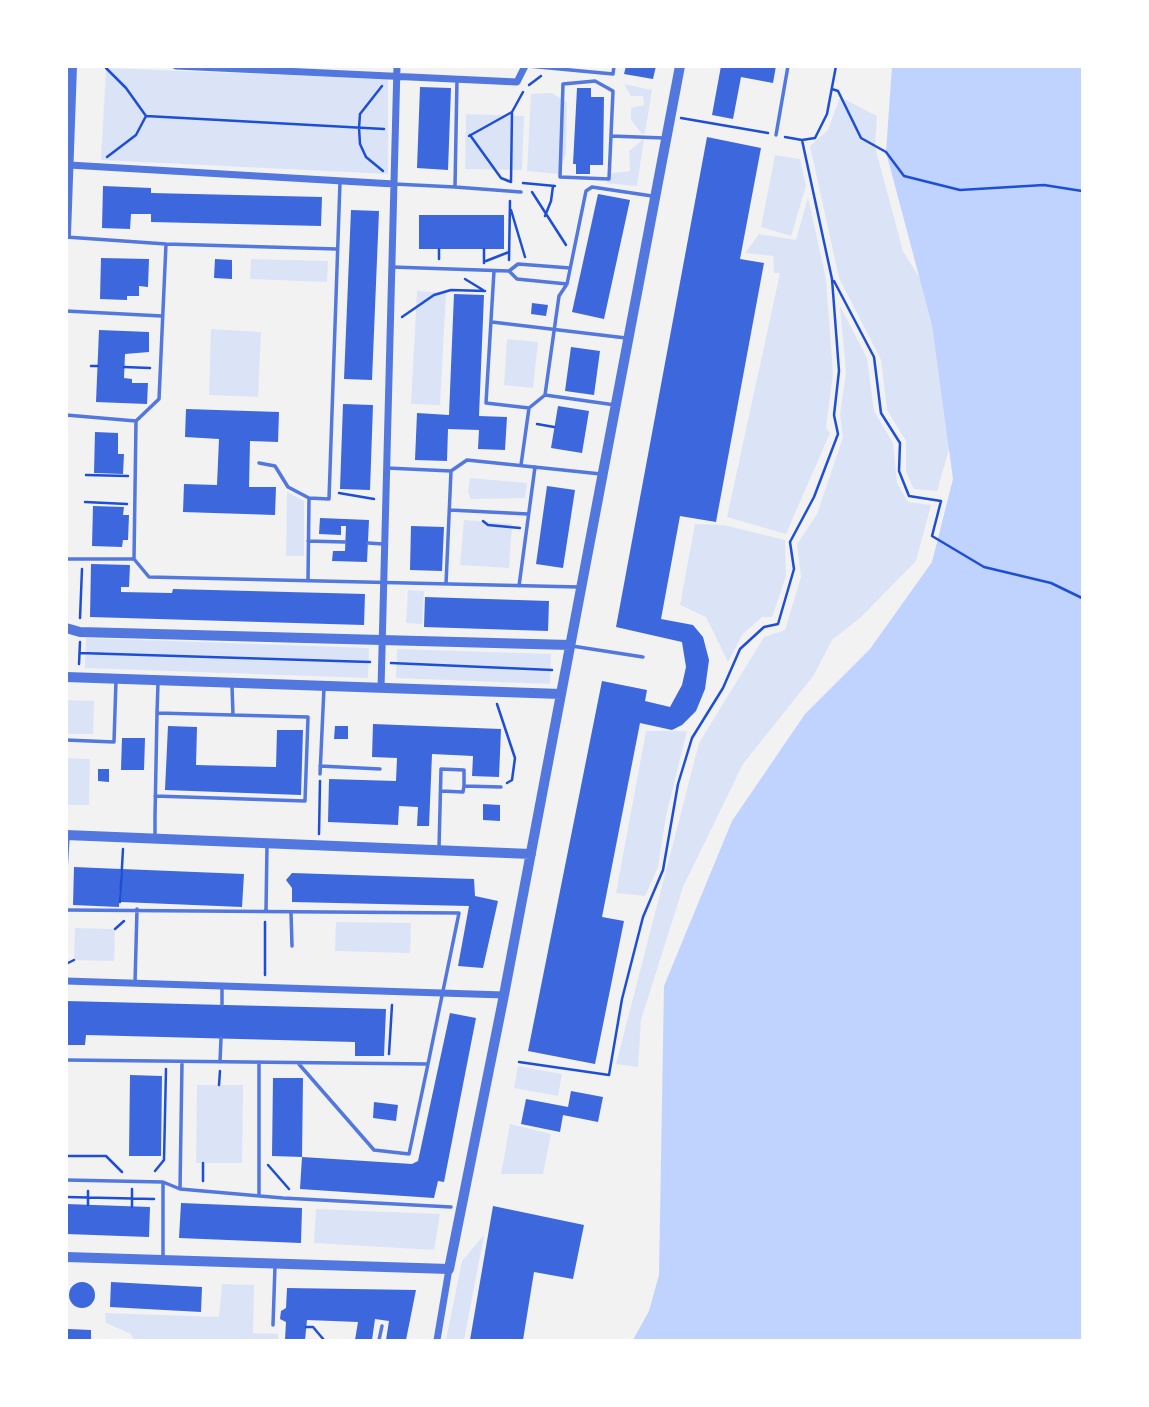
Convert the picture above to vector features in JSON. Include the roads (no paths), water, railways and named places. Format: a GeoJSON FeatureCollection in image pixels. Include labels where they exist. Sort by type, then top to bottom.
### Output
{"type":"FeatureCollection","features":[{"type":"Feature","properties":{"kind":"street"},"geometry":{"type":"LineString","coordinates":[[66,235],[72,66]]}},
{"type":"Feature","properties":{"kind":"street"},"geometry":{"type":"LineString","coordinates":[[176,66],[517,82],[526,66]]}},
{"type":"Feature","properties":{"kind":"street"},"geometry":{"type":"LineString","coordinates":[[381,688],[397,66]]}},
{"type":"Feature","properties":{"kind":"street"},"geometry":{"type":"LineString","coordinates":[[437,1340],[505,995],[680,66]]}},
{"type":"Feature","properties":{"kind":"street"},"geometry":{"type":"LineString","coordinates":[[69,165],[394,184]]}},
{"type":"Feature","properties":{"kind":"street"},"geometry":{"type":"LineString","coordinates":[[66,628],[80,632],[570,645]]}},
{"type":"Feature","properties":{"kind":"street"},"geometry":{"type":"LineString","coordinates":[[66,677],[561,694]]}},
{"type":"Feature","properties":{"kind":"street"},"geometry":{"type":"LineString","coordinates":[[67,835],[531,854]]}},
{"type":"Feature","properties":{"kind":"street"},"geometry":{"type":"LineString","coordinates":[[66,981],[505,995]]}},
{"type":"Feature","properties":{"kind":"street"},"geometry":{"type":"LineString","coordinates":[[66,1257],[449,1269]]}},
{"type":"Feature","properties":{"kind":"lane"},"geometry":{"type":"LineString","coordinates":[[526,66],[613,74],[614,66]]}},
{"type":"Feature","properties":{"kind":"lane"},"geometry":{"type":"LineString","coordinates":[[776,135],[788,66]]}},
{"type":"Feature","properties":{"kind":"lane"},"geometry":{"type":"LineString","coordinates":[[579,71],[581,82]]}},
{"type":"Feature","properties":{"kind":"lane"},"geometry":{"type":"LineString","coordinates":[[456,187],[457,79]]}},
{"type":"Feature","properties":{"kind":"lane"},"geometry":{"type":"LineString","coordinates":[[595,81],[613,90],[611,136],[609,178],[560,177],[563,84],[595,81]]}},
{"type":"Feature","properties":{"kind":"lane"},"geometry":{"type":"LineString","coordinates":[[611,136],[666,138]]}},
{"type":"Feature","properties":{"kind":"lane"},"geometry":{"type":"LineString","coordinates":[[259,463],[275,467],[288,487],[309,498],[329,499],[340,182]]}},
{"type":"Feature","properties":{"kind":"lane"},"geometry":{"type":"LineString","coordinates":[[394,184],[521,192]]}},
{"type":"Feature","properties":{"kind":"lane"},"geometry":{"type":"LineString","coordinates":[[521,465],[529,408],[545,395],[559,296],[567,284],[586,191],[592,187],[655,197]]}},
{"type":"Feature","properties":{"kind":"lane"},"geometry":{"type":"LineString","coordinates":[[66,235],[166,244],[337,249]]}},
{"type":"Feature","properties":{"kind":"lane"},"geometry":{"type":"LineString","coordinates":[[166,244],[159,399],[136,421],[134,559],[149,577],[581,587]]}},
{"type":"Feature","properties":{"kind":"lane"},"geometry":{"type":"LineString","coordinates":[[392,267],[509,271],[518,264],[528,264],[570,268]]}},
{"type":"Feature","properties":{"kind":"lane"},"geometry":{"type":"LineString","coordinates":[[494,271],[486,404],[529,408]]}},
{"type":"Feature","properties":{"kind":"lane"},"geometry":{"type":"LineString","coordinates":[[509,271],[517,279],[567,284]]}},
{"type":"Feature","properties":{"kind":"lane"},"geometry":{"type":"LineString","coordinates":[[66,311],[163,316]]}},
{"type":"Feature","properties":{"kind":"lane"},"geometry":{"type":"LineString","coordinates":[[492,322],[628,338]]}},
{"type":"Feature","properties":{"kind":"lane"},"geometry":{"type":"LineString","coordinates":[[545,395],[616,405]]}},
{"type":"Feature","properties":{"kind":"lane"},"geometry":{"type":"LineString","coordinates":[[66,415],[136,421]]}},
{"type":"Feature","properties":{"kind":"lane"},"geometry":{"type":"LineString","coordinates":[[387,468],[451,471],[467,460],[603,474]]}},
{"type":"Feature","properties":{"kind":"lane"},"geometry":{"type":"LineString","coordinates":[[519,586],[535,466]]}},
{"type":"Feature","properties":{"kind":"lane"},"geometry":{"type":"LineString","coordinates":[[446,584],[451,471]]}},
{"type":"Feature","properties":{"kind":"lane"},"geometry":{"type":"LineString","coordinates":[[308,581],[309,498]]}},
{"type":"Feature","properties":{"kind":"lane"},"geometry":{"type":"LineString","coordinates":[[449,510],[528,514]]}},
{"type":"Feature","properties":{"kind":"lane"},"geometry":{"type":"LineString","coordinates":[[308,541],[345,542]]}},
{"type":"Feature","properties":{"kind":"lane"},"geometry":{"type":"LineString","coordinates":[[368,543],[385,544]]}},
{"type":"Feature","properties":{"kind":"lane"},"geometry":{"type":"LineString","coordinates":[[66,558],[134,559]]}},
{"type":"Feature","properties":{"kind":"lane"},"geometry":{"type":"LineString","coordinates":[[570,645],[643,657]]}},
{"type":"Feature","properties":{"kind":"lane"},"geometry":{"type":"LineString","coordinates":[[66,740],[114,742],[117,679]]}},
{"type":"Feature","properties":{"kind":"lane"},"geometry":{"type":"LineString","coordinates":[[155,838],[159,680]]}},
{"type":"Feature","properties":{"kind":"lane"},"geometry":{"type":"LineString","coordinates":[[232,683],[233,715]]}},
{"type":"Feature","properties":{"kind":"lane"},"geometry":{"type":"LineString","coordinates":[[320,774],[324,686]]}},
{"type":"Feature","properties":{"kind":"lane"},"geometry":{"type":"LineString","coordinates":[[155,796],[305,801],[308,717],[157,713]]}},
{"type":"Feature","properties":{"kind":"lane"},"geometry":{"type":"LineString","coordinates":[[320,766],[380,769]]}},
{"type":"Feature","properties":{"kind":"lane"},"geometry":{"type":"LineString","coordinates":[[439,850],[441,769],[464,770],[463,792],[441,791]]}},
{"type":"Feature","properties":{"kind":"lane"},"geometry":{"type":"LineString","coordinates":[[464,786],[502,787]]}},
{"type":"Feature","properties":{"kind":"lane"},"geometry":{"type":"LineString","coordinates":[[66,870],[67,835]]}},
{"type":"Feature","properties":{"kind":"lane"},"geometry":{"type":"LineString","coordinates":[[265,912],[267,843]]}},
{"type":"Feature","properties":{"kind":"lane"},"geometry":{"type":"LineString","coordinates":[[135,983],[137,909]]}},
{"type":"Feature","properties":{"kind":"lane"},"geometry":{"type":"LineString","coordinates":[[66,910],[459,913],[409,1154],[374,1150],[298,1063]]}},
{"type":"Feature","properties":{"kind":"lane"},"geometry":{"type":"LineString","coordinates":[[291,912],[292,946]]}},
{"type":"Feature","properties":{"kind":"lane"},"geometry":{"type":"LineString","coordinates":[[222,986],[222,1005]]}},
{"type":"Feature","properties":{"kind":"lane"},"geometry":{"type":"LineString","coordinates":[[220,1062],[221,1038]]}},
{"type":"Feature","properties":{"kind":"lane"},"geometry":{"type":"LineString","coordinates":[[66,1060],[428,1064]]}},
{"type":"Feature","properties":{"kind":"lane"},"geometry":{"type":"LineString","coordinates":[[180,1189],[182,1062]]}},
{"type":"Feature","properties":{"kind":"lane"},"geometry":{"type":"LineString","coordinates":[[259,1062],[259,1196]]}},
{"type":"Feature","properties":{"kind":"lane"},"geometry":{"type":"LineString","coordinates":[[66,1180],[163,1182],[180,1189],[259,1196],[451,1207]]}},
{"type":"Feature","properties":{"kind":"lane"},"geometry":{"type":"LineString","coordinates":[[163,1182],[163,1260]]}},
{"type":"Feature","properties":{"kind":"lane"},"geometry":{"type":"LineString","coordinates":[[273,1325],[275,1264]]}},
{"type":"Feature","properties":{"kind":"lane"},"geometry":{"type":"LineString","coordinates":[[379,1340],[382,1326]]}},
{"type":"Feature","properties":{"kind":"water"},"geometry":{"type":"Polygon","coordinates":[[[892,67],[1082,67],[1082,1340],[633,1340],[649,1311],[659,1275],[664,986],[732,821],[805,714],[870,649],[932,562],[953,479],[932,325],[886,152],[892,67]]]}}]}
